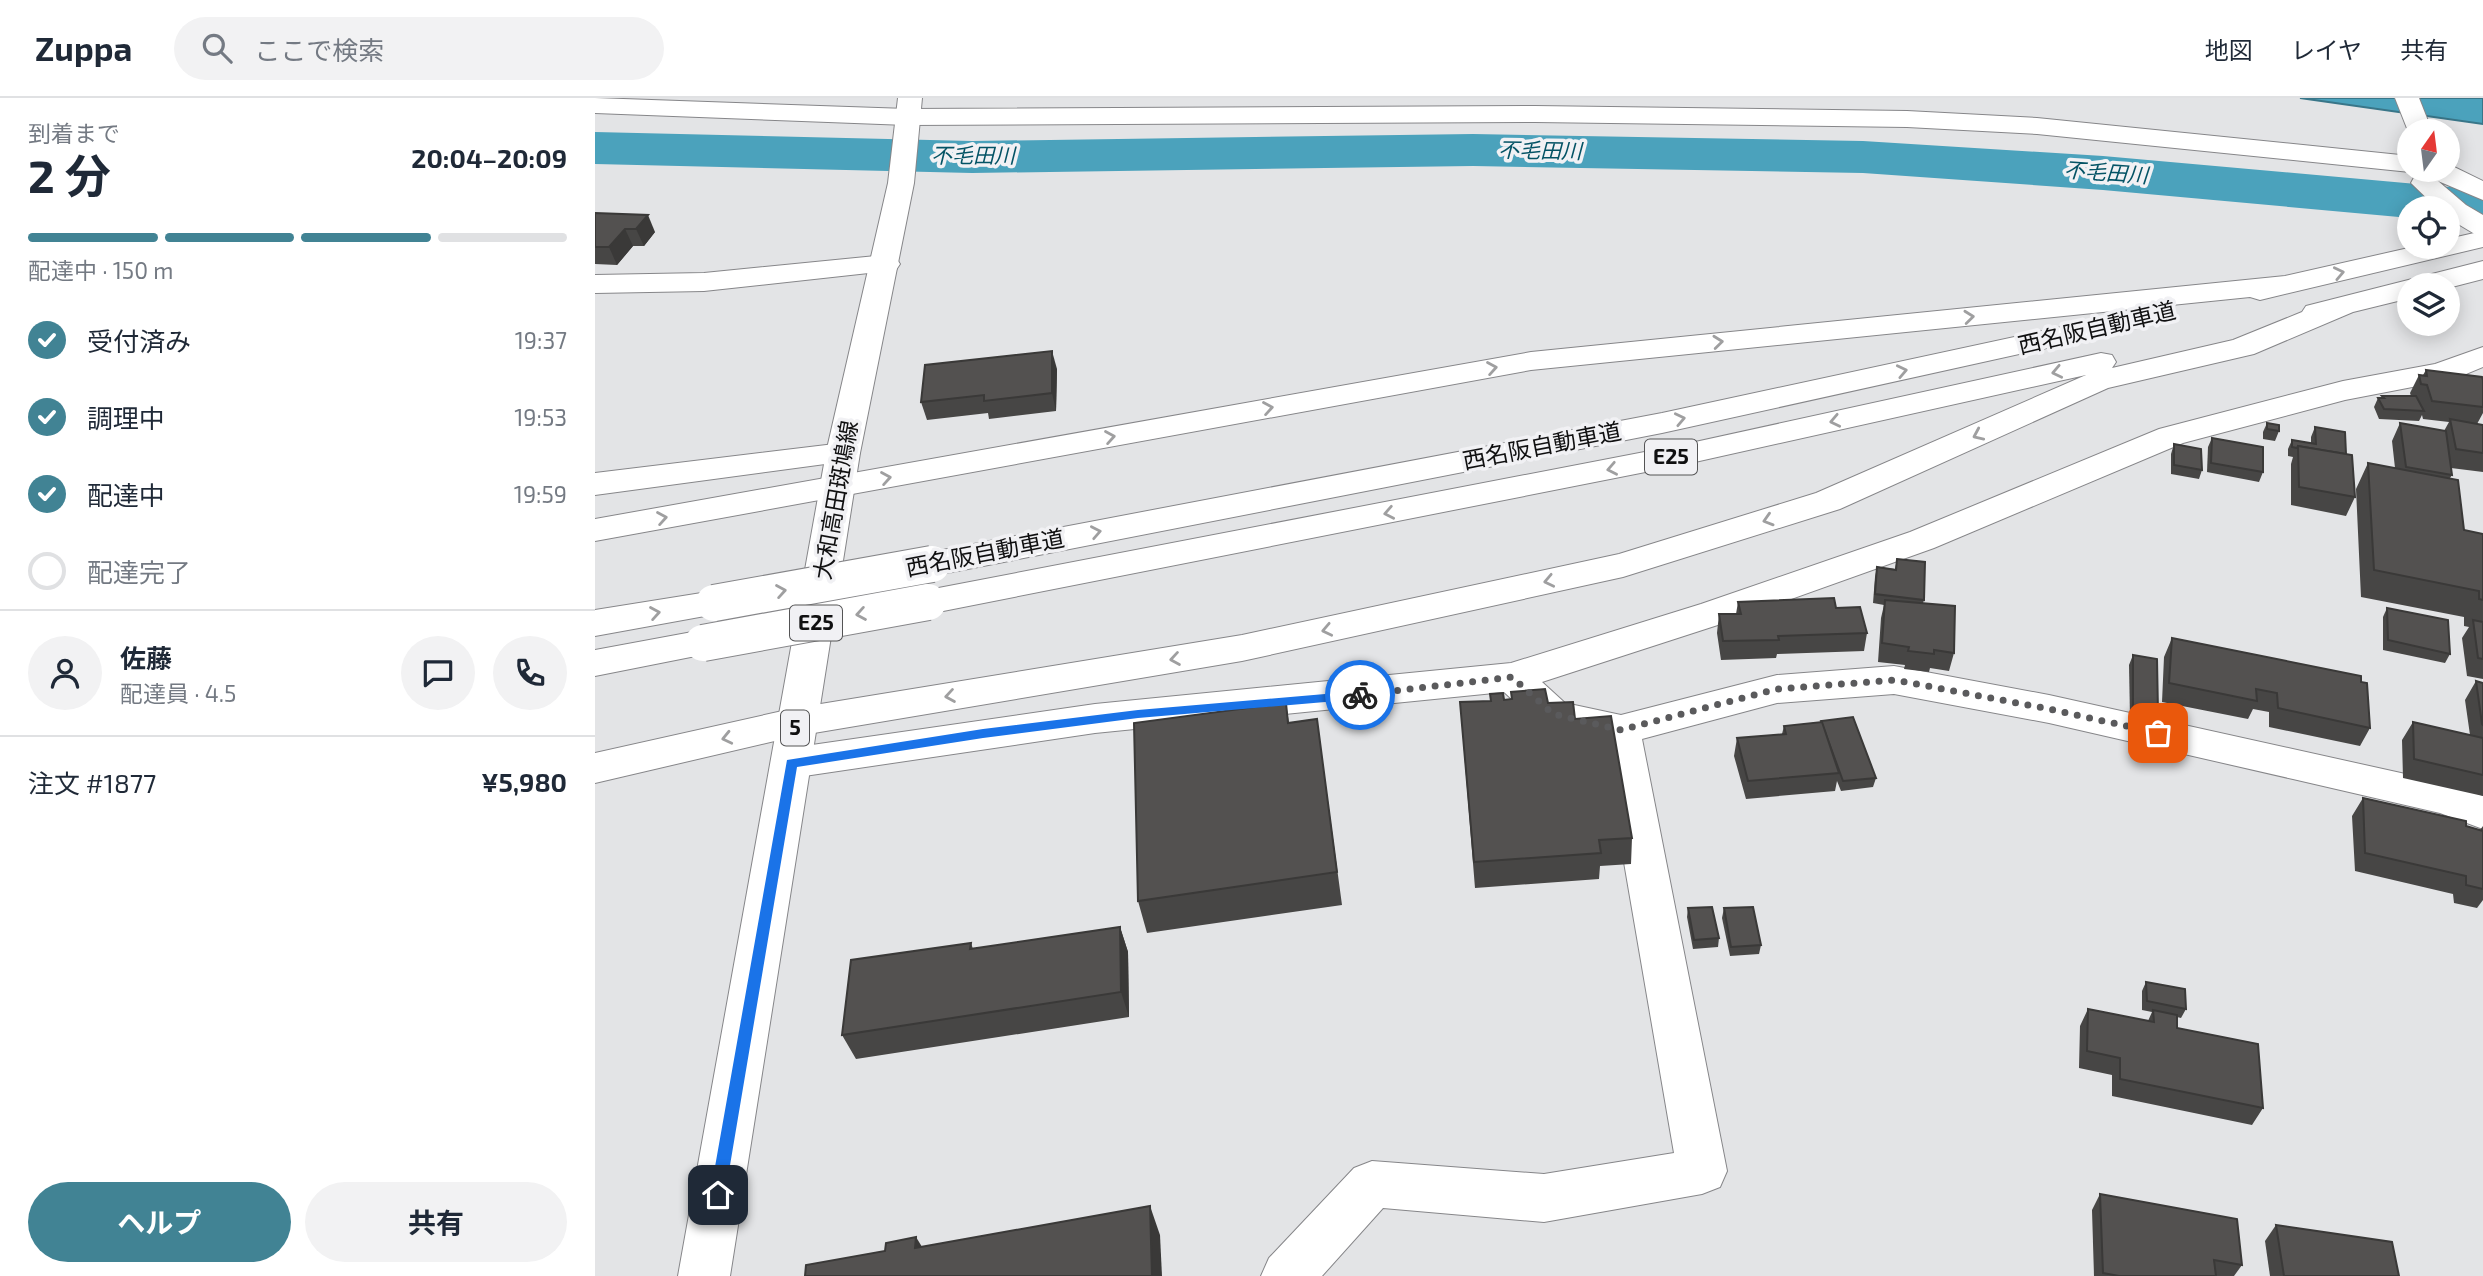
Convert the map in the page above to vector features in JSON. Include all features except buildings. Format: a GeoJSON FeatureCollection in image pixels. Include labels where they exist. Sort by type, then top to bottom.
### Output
{"type":"FeatureCollection","features":[{"type":"Feature","properties":{"kind":"main road"},"geometry":{"type":"LineString","coordinates":[[2407,98],[2415,119]]}},
{"type":"Feature","properties":{"kind":"main road"},"geometry":{"type":"LineString","coordinates":[[595,105],[908,113],[1588,114],[1907,119],[2091,131],[2397,168]]}},
{"type":"Feature","properties":{"kind":"main road","name":"大和高田斑鳩線"},"geometry":{"type":"LineString","coordinates":[[704,1276],[792,763],[796,722],[841,470],[901,183],[908,113]]}},
{"type":"Feature","properties":{"kind":"main road"},"geometry":{"type":"LineString","coordinates":[[2461,170],[2483,173]]}},
{"type":"Feature","properties":{"kind":"main road"},"geometry":{"type":"LineString","coordinates":[[2434,182],[2456,211],[2483,227]]}},
{"type":"Feature","properties":{"kind":"main road"},"geometry":{"type":"LineString","coordinates":[[2454,182],[2483,192]]}},
{"type":"Feature","properties":{"kind":"main road","name":"西名阪自動車道"},"geometry":{"type":"LineString","coordinates":[[595,623],[932,564],[1662,423],[2483,239]]}},
{"type":"Feature","properties":{"kind":"main road"},"geometry":{"type":"LineString","coordinates":[[595,284],[757,278],[886,264]]}},
{"type":"Feature","properties":{"kind":"main road"},"geometry":{"type":"LineString","coordinates":[[2460,276],[2483,270]]}},
{"type":"Feature","properties":{"kind":"main road"},"geometry":{"type":"LineString","coordinates":[[595,530],[841,470],[1531,361],[2284,285]]}},
{"type":"Feature","properties":{"kind":"main road","name":"西名阪自動車道"},"geometry":{"type":"LineString","coordinates":[[595,663],[928,602],[1686,454],[2397,292]]}},
{"type":"Feature","properties":{"kind":"main road"},"geometry":{"type":"LineString","coordinates":[[595,768],[796,722],[1242,648],[1623,565],[1828,501],[2098,381],[2243,347],[2342,306]]}},
{"type":"Feature","properties":{"kind":"main road"},"geometry":{"type":"LineString","coordinates":[[792,763],[1138,714],[1430,689],[1512,677],[1714,613],[1922,540],[2171,436],[2343,391],[2443,372],[2483,356]]}},
{"type":"Feature","properties":{"kind":"main road"},"geometry":{"type":"LineString","coordinates":[[595,484],[841,470]]}},
{"type":"Feature","properties":{"kind":"main road"},"geometry":{"type":"LineString","coordinates":[[1512,677],[1553,714],[1621,730],[1777,689],[1895,680],[2049,709],[2319,769],[2446,799],[2483,813]]}},
{"type":"Feature","properties":{"kind":"main road"},"geometry":{"type":"LineString","coordinates":[[1287,1276],[1372,1184],[1544,1198],[1702,1171],[1621,730]]}},
{"type":"Feature","properties":{"kind":"water"},"geometry":{"type":"Polygon","coordinates":[[[2300,98],[2483,98],[2483,124],[2300,98]]]}},
{"type":"Feature","properties":{"kind":"waterway","name":"不毛田川"},"geometry":{"type":"LineString","coordinates":[[595,148],[972,157],[1473,150],[1863,157],[2103,173],[2483,207]]}},
{"type":"Feature","properties":{"kind":"way so far"},"geometry":{"type":"LineString","coordinates":[[1360,695],[1430,689],[1512,677],[1553,714],[1621,730],[1777,689],[1895,680],[2158,733]]}},
{"type":"Feature","properties":{"kind":"route"},"geometry":{"type":"LineString","coordinates":[[718,1195],[792,763],[1138,714],[1360,695]]}}]}
